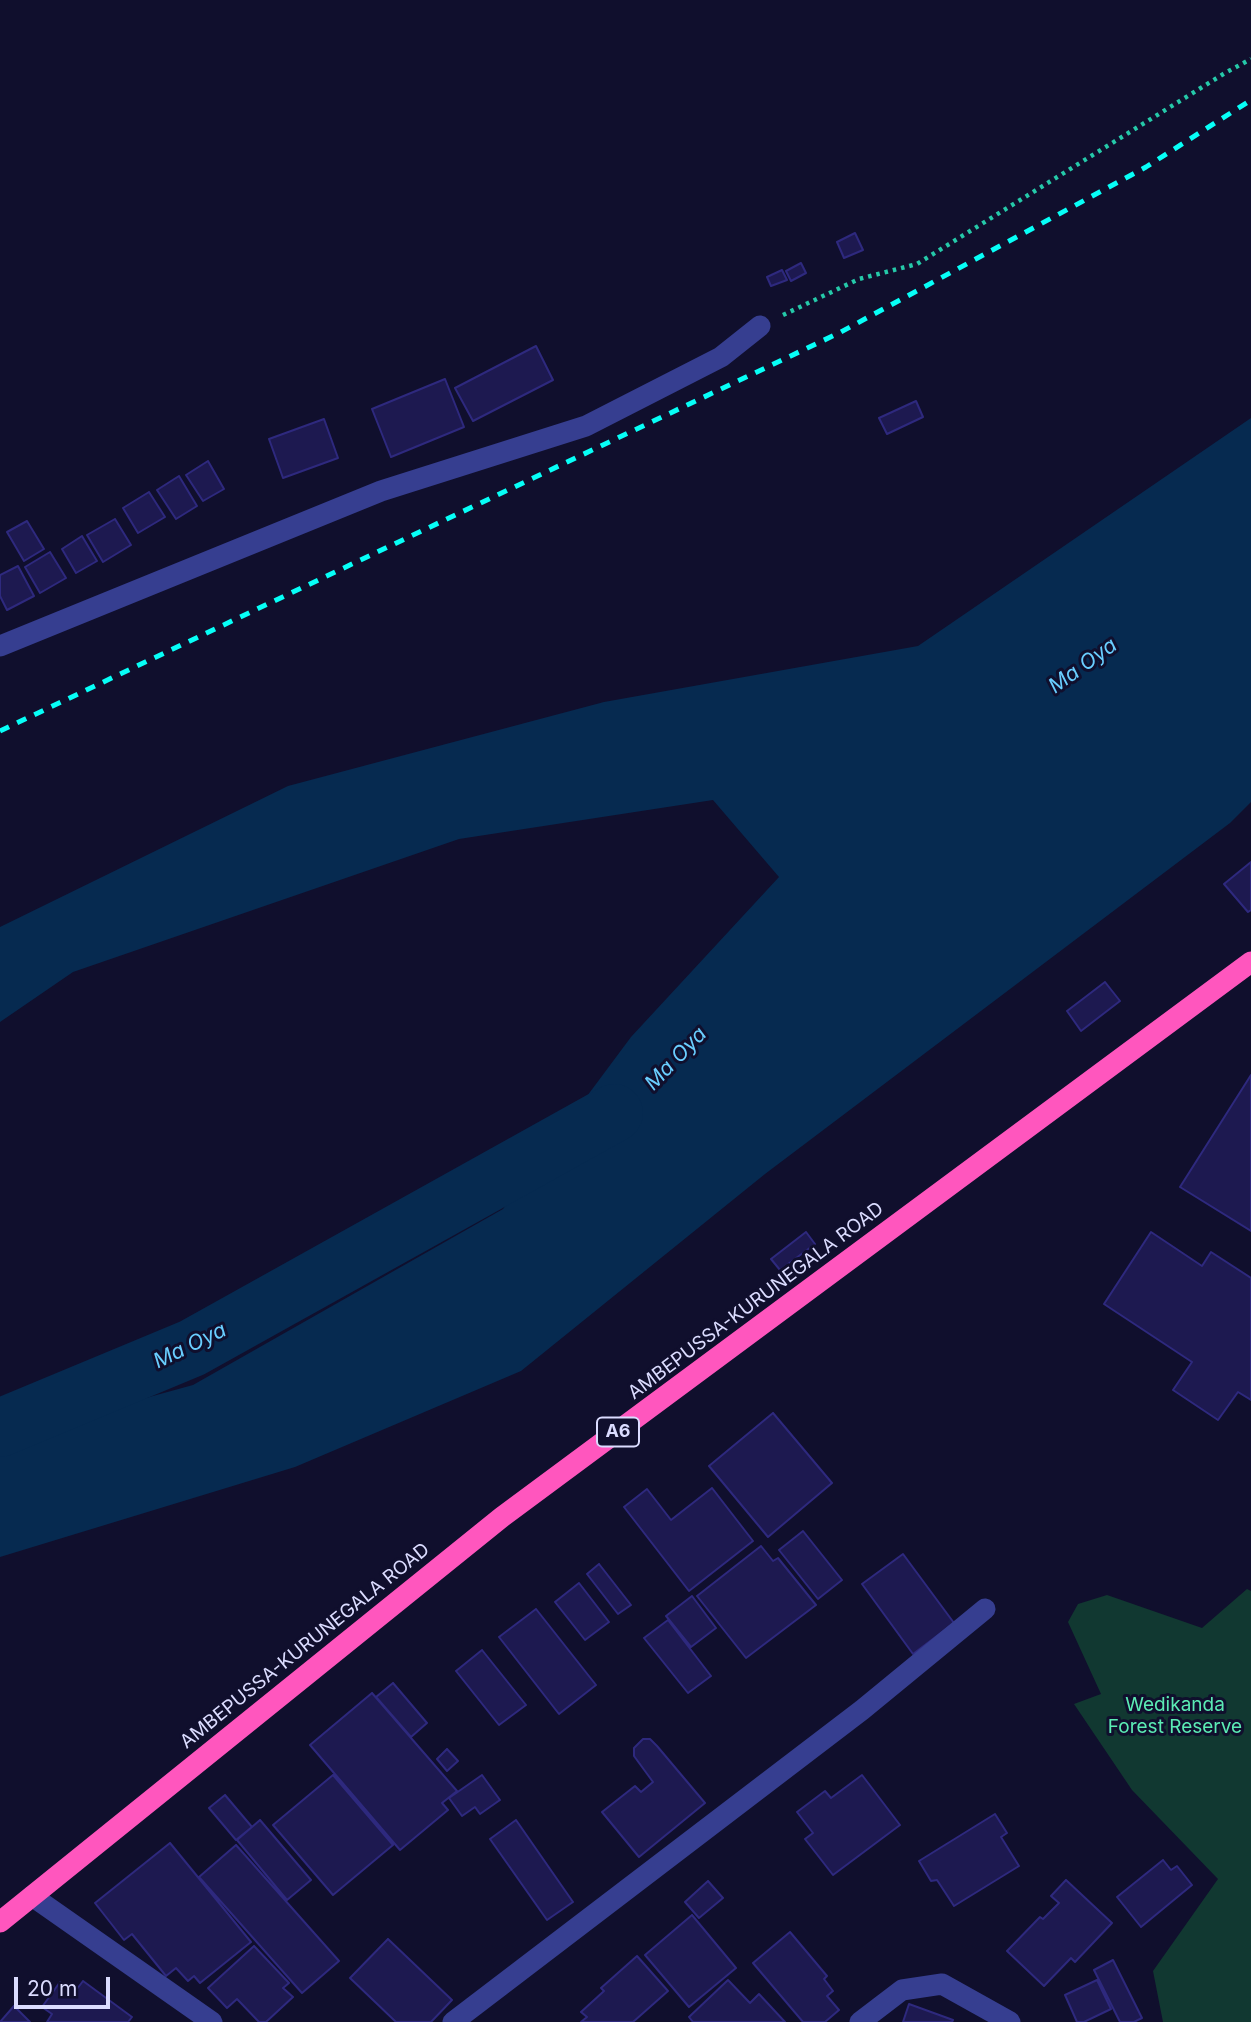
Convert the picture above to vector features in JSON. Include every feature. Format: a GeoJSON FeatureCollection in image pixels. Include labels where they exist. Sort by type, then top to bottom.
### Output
{"type":"FeatureCollection","features":[{"type":"Feature","properties":{"kind":"highway","name":"AMBEPUSSA-KURUNEGALA ROAD"},"geometry":{"type":"LineString","coordinates":[[0,1922],[502,1517],[1251,962]]}},
{"type":"Feature","properties":{"kind":"street"},"geometry":{"type":"LineString","coordinates":[[0,646],[382,491],[586,426],[721,357],[760,326]]}},
{"type":"Feature","properties":{"kind":"street"},"geometry":{"type":"LineString","coordinates":[[453,2022],[862,1710],[985,1608]]}},
{"type":"Feature","properties":{"kind":"street"},"geometry":{"type":"LineString","coordinates":[[32,1896],[212,2022]]}},
{"type":"Feature","properties":{"kind":"street"},"geometry":{"type":"LineString","coordinates":[[860,2022],[902,1990],[942,1984],[1010,2022]]}},
{"type":"Feature","properties":{"kind":"path"},"geometry":{"type":"LineString","coordinates":[[760,326],[859,279],[917,264],[1251,59]]}},
{"type":"Feature","properties":{"kind":"green space","name":"Wedikanda Forest Reserve"},"geometry":{"type":"Polygon","coordinates":[[[1247,1589],[1251,1591],[1251,2022],[1163,2022],[1153,1971],[1218,1879],[1132,1790],[1074,1704],[1101,1694],[1068,1622],[1078,1604],[1107,1595],[1202,1628],[1247,1589]]]}},
{"type":"Feature","properties":{"kind":"water"},"geometry":{"type":"Polygon","coordinates":[[[1251,418],[1251,802],[1230,823],[765,1174],[521,1371],[295,1467],[0,1557],[0,1438],[193,1385],[503,1209],[631,1037],[779,877],[713,800],[459,839],[73,972],[0,1022],[0,927],[288,786],[604,702],[918,646],[1251,418]]]}},
{"type":"Feature","properties":{"kind":"building"},"geometry":{"type":"Polygon","coordinates":[[[855,233],[863,250],[844,258],[837,242],[855,233]]]}},
{"type":"Feature","properties":{"kind":"building"},"geometry":{"type":"Polygon","coordinates":[[[801,263],[806,273],[791,281],[786,271],[801,263]]]}},
{"type":"Feature","properties":{"kind":"building"},"geometry":{"type":"Polygon","coordinates":[[[782,270],[787,280],[771,286],[767,277],[782,270]]]}},
{"type":"Feature","properties":{"kind":"building"},"geometry":{"type":"Polygon","coordinates":[[[536,346],[553,380],[473,421],[455,388],[536,346]]]}},
{"type":"Feature","properties":{"kind":"building"},"geometry":{"type":"Polygon","coordinates":[[[445,379],[464,427],[391,457],[372,409],[445,379]]]}},
{"type":"Feature","properties":{"kind":"building"},"geometry":{"type":"Polygon","coordinates":[[[916,401],[923,417],[887,434],[879,418],[916,401]]]}},
{"type":"Feature","properties":{"kind":"building"},"geometry":{"type":"Polygon","coordinates":[[[324,419],[338,458],[283,478],[269,439],[324,419]]]}},
{"type":"Feature","properties":{"kind":"building"},"geometry":{"type":"Polygon","coordinates":[[[208,461],[224,489],[203,501],[186,475],[208,461]]]}},
{"type":"Feature","properties":{"kind":"building"},"geometry":{"type":"Polygon","coordinates":[[[179,476],[197,506],[176,519],[157,490],[179,476]]]}},
{"type":"Feature","properties":{"kind":"building"},"geometry":{"type":"Polygon","coordinates":[[[149,492],[165,517],[138,533],[123,508],[149,492]]]}},
{"type":"Feature","properties":{"kind":"building"},"geometry":{"type":"Polygon","coordinates":[[[115,519],[131,545],[103,562],[87,535],[115,519]]]}},
{"type":"Feature","properties":{"kind":"building"},"geometry":{"type":"Polygon","coordinates":[[[27,521],[44,549],[24,561],[7,532],[27,521]]]}},
{"type":"Feature","properties":{"kind":"building"},"geometry":{"type":"Polygon","coordinates":[[[82,536],[97,561],[76,573],[62,549],[82,536]]]}},
{"type":"Feature","properties":{"kind":"building"},"geometry":{"type":"Polygon","coordinates":[[[50,552],[66,578],[40,593],[25,567],[50,552]]]}},
{"type":"Feature","properties":{"kind":"building"},"geometry":{"type":"Polygon","coordinates":[[[18,566],[34,596],[7,610],[0,596],[0,575],[18,566]]]}},
{"type":"Feature","properties":{"kind":"building"},"geometry":{"type":"Polygon","coordinates":[[[1251,862],[1251,910],[1248,912],[1224,884],[1251,862]]]}},
{"type":"Feature","properties":{"kind":"building"},"geometry":{"type":"Polygon","coordinates":[[[1105,982],[1120,1001],[1081,1031],[1067,1011],[1105,982]]]}},
{"type":"Feature","properties":{"kind":"building"},"geometry":{"type":"Polygon","coordinates":[[[1251,1075],[1251,1231],[1180,1187],[1251,1075]]]}},
{"type":"Feature","properties":{"kind":"building"},"geometry":{"type":"Polygon","coordinates":[[[806,1232],[815,1244],[780,1270],[771,1259],[806,1232]]]}},
{"type":"Feature","properties":{"kind":"building"},"geometry":{"type":"Polygon","coordinates":[[[1151,1232],[1202,1266],[1211,1252],[1251,1278],[1251,1400],[1238,1392],[1218,1420],[1173,1390],[1192,1362],[1104,1304],[1151,1232]]]}},
{"type":"Feature","properties":{"kind":"building"},"geometry":{"type":"Polygon","coordinates":[[[773,1413],[832,1483],[768,1537],[709,1466],[773,1413]]]}},
{"type":"Feature","properties":{"kind":"building"},"geometry":{"type":"Polygon","coordinates":[[[712,1488],[753,1541],[689,1591],[624,1507],[647,1489],[671,1520],[712,1488]]]}},
{"type":"Feature","properties":{"kind":"building"},"geometry":{"type":"Polygon","coordinates":[[[803,1531],[842,1580],[818,1599],[779,1550],[803,1531]]]}},
{"type":"Feature","properties":{"kind":"building"},"geometry":{"type":"Polygon","coordinates":[[[761,1546],[773,1561],[778,1558],[816,1605],[746,1658],[697,1596],[761,1546]]]}},
{"type":"Feature","properties":{"kind":"building"},"geometry":{"type":"Polygon","coordinates":[[[903,1554],[954,1623],[913,1654],[862,1584],[903,1554]]]}},
{"type":"Feature","properties":{"kind":"building"},"geometry":{"type":"Polygon","coordinates":[[[599,1564],[631,1605],[618,1614],[587,1574],[599,1564]]]}},
{"type":"Feature","properties":{"kind":"building"},"geometry":{"type":"Polygon","coordinates":[[[579,1583],[609,1622],[585,1640],[555,1602],[579,1583]]]}},
{"type":"Feature","properties":{"kind":"building"},"geometry":{"type":"Polygon","coordinates":[[[692,1596],[716,1628],[691,1647],[666,1616],[692,1596]]]}},
{"type":"Feature","properties":{"kind":"building"},"geometry":{"type":"Polygon","coordinates":[[[536,1609],[596,1685],[559,1714],[499,1637],[536,1609]]]}},
{"type":"Feature","properties":{"kind":"building"},"geometry":{"type":"Polygon","coordinates":[[[668,1620],[711,1676],[688,1693],[644,1638],[668,1620]]]}},
{"type":"Feature","properties":{"kind":"building"},"geometry":{"type":"Polygon","coordinates":[[[482,1650],[526,1705],[499,1725],[456,1671],[482,1650]]]}},
{"type":"Feature","properties":{"kind":"building"},"geometry":{"type":"Polygon","coordinates":[[[393,1683],[427,1723],[411,1737],[376,1697],[393,1683]]]}},
{"type":"Feature","properties":{"kind":"building"},"geometry":{"type":"Polygon","coordinates":[[[372,1693],[457,1791],[442,1803],[448,1810],[400,1850],[310,1745],[372,1693]]]}},
{"type":"Feature","properties":{"kind":"building"},"geometry":{"type":"Polygon","coordinates":[[[643,1739],[650,1739],[657,1746],[705,1803],[639,1857],[602,1812],[635,1786],[641,1792],[653,1782],[634,1756],[634,1748],[643,1739]]]}},
{"type":"Feature","properties":{"kind":"building"},"geometry":{"type":"Polygon","coordinates":[[[447,1749],[458,1761],[447,1771],[437,1759],[447,1749]]]}},
{"type":"Feature","properties":{"kind":"building"},"geometry":{"type":"Polygon","coordinates":[[[333,1775],[393,1845],[333,1895],[273,1825],[333,1775]]]}},
{"type":"Feature","properties":{"kind":"building"},"geometry":{"type":"Polygon","coordinates":[[[482,1775],[500,1800],[480,1814],[475,1807],[462,1816],[449,1798],[482,1775]]]}},
{"type":"Feature","properties":{"kind":"building"},"geometry":{"type":"Polygon","coordinates":[[[862,1775],[900,1825],[833,1875],[805,1839],[813,1833],[797,1812],[825,1791],[831,1798],[862,1775]]]}},
{"type":"Feature","properties":{"kind":"building"},"geometry":{"type":"Polygon","coordinates":[[[225,1795],[252,1827],[236,1840],[209,1808],[225,1795]]]}},
{"type":"Feature","properties":{"kind":"building"},"geometry":{"type":"Polygon","coordinates":[[[995,1814],[1007,1833],[1001,1837],[1019,1866],[954,1906],[937,1880],[931,1881],[919,1861],[995,1814]]]}},
{"type":"Feature","properties":{"kind":"building"},"geometry":{"type":"Polygon","coordinates":[[[260,1820],[311,1880],[287,1900],[237,1840],[260,1820]]]}},
{"type":"Feature","properties":{"kind":"building"},"geometry":{"type":"Polygon","coordinates":[[[516,1820],[573,1902],[547,1920],[490,1839],[516,1820]]]}},
{"type":"Feature","properties":{"kind":"building"},"geometry":{"type":"Polygon","coordinates":[[[170,1843],[251,1942],[200,1983],[194,1976],[188,1981],[176,1968],[166,1976],[132,1934],[124,1940],[95,1903],[170,1843]]]}},
{"type":"Feature","properties":{"kind":"building"},"geometry":{"type":"Polygon","coordinates":[[[236,1845],[339,1961],[302,1993],[199,1877],[236,1845]]]}},
{"type":"Feature","properties":{"kind":"building"},"geometry":{"type":"Polygon","coordinates":[[[1163,1860],[1171,1870],[1177,1866],[1192,1885],[1141,1927],[1117,1897],[1163,1860]]]}},
{"type":"Feature","properties":{"kind":"building"},"geometry":{"type":"Polygon","coordinates":[[[1066,1880],[1112,1923],[1075,1962],[1071,1958],[1044,1986],[1007,1951],[1040,1917],[1043,1919],[1059,1903],[1051,1896],[1066,1880]]]}},
{"type":"Feature","properties":{"kind":"building"},"geometry":{"type":"Polygon","coordinates":[[[708,1881],[723,1898],[699,1918],[685,1902],[708,1881]]]}},
{"type":"Feature","properties":{"kind":"building"},"geometry":{"type":"Polygon","coordinates":[[[692,1915],[736,1968],[689,2007],[645,1955],[692,1915]]]}},
{"type":"Feature","properties":{"kind":"building"},"geometry":{"type":"Polygon","coordinates":[[[790,1932],[827,1976],[824,1979],[833,1991],[827,1996],[839,2010],[825,2022],[803,2022],[753,1963],[790,1932]]]}},
{"type":"Feature","properties":{"kind":"building"},"geometry":{"type":"Polygon","coordinates":[[[388,1939],[452,2000],[431,2022],[396,2022],[350,1978],[388,1939]]]}},
{"type":"Feature","properties":{"kind":"building"},"geometry":{"type":"Polygon","coordinates":[[[254,1946],[289,1983],[283,1988],[293,1997],[266,2022],[259,2022],[237,1999],[227,2008],[208,1988],[254,1946]]]}},
{"type":"Feature","properties":{"kind":"building"},"geometry":{"type":"Polygon","coordinates":[[[637,1956],[668,1991],[633,2022],[581,2022],[587,2017],[581,2012],[604,1991],[601,1988],[637,1956]]]}},
{"type":"Feature","properties":{"kind":"building"},"geometry":{"type":"Polygon","coordinates":[[[1113,1960],[1142,2018],[1134,2022],[1120,2022],[1094,1970],[1113,1960]]]}},
{"type":"Feature","properties":{"kind":"building"},"geometry":{"type":"Polygon","coordinates":[[[728,1980],[750,2003],[759,1994],[785,2022],[693,2022],[689,2017],[728,1980]]]}},
{"type":"Feature","properties":{"kind":"building"},"geometry":{"type":"Polygon","coordinates":[[[1097,1980],[1111,2009],[1084,2022],[1077,2022],[1065,1995],[1097,1980]]]}},
{"type":"Feature","properties":{"kind":"building"},"geometry":{"type":"Polygon","coordinates":[[[83,1981],[132,2017],[128,2022],[47,2022],[52,2014],[42,2007],[60,1982],[74,1993],[83,1981]]]}},
{"type":"Feature","properties":{"kind":"building"},"geometry":{"type":"Polygon","coordinates":[[[909,2004],[953,2020],[903,2022],[909,2004]]]}},
{"type":"Feature","properties":{"kind":"building"},"geometry":{"type":"Polygon","coordinates":[[[14,2006],[30,2022],[0,2022],[14,2006]]]}},
{"type":"Feature","properties":{"kind":"waterway","name":"Ma Oya"},"geometry":{"type":"LineString","coordinates":[[0,1428],[192,1348],[614,1113]]}},
{"type":"Feature","properties":{"kind":"railway"},"geometry":{"type":"LineString","coordinates":[[0,731],[839,333],[1146,167],[1251,100]]}}]}
